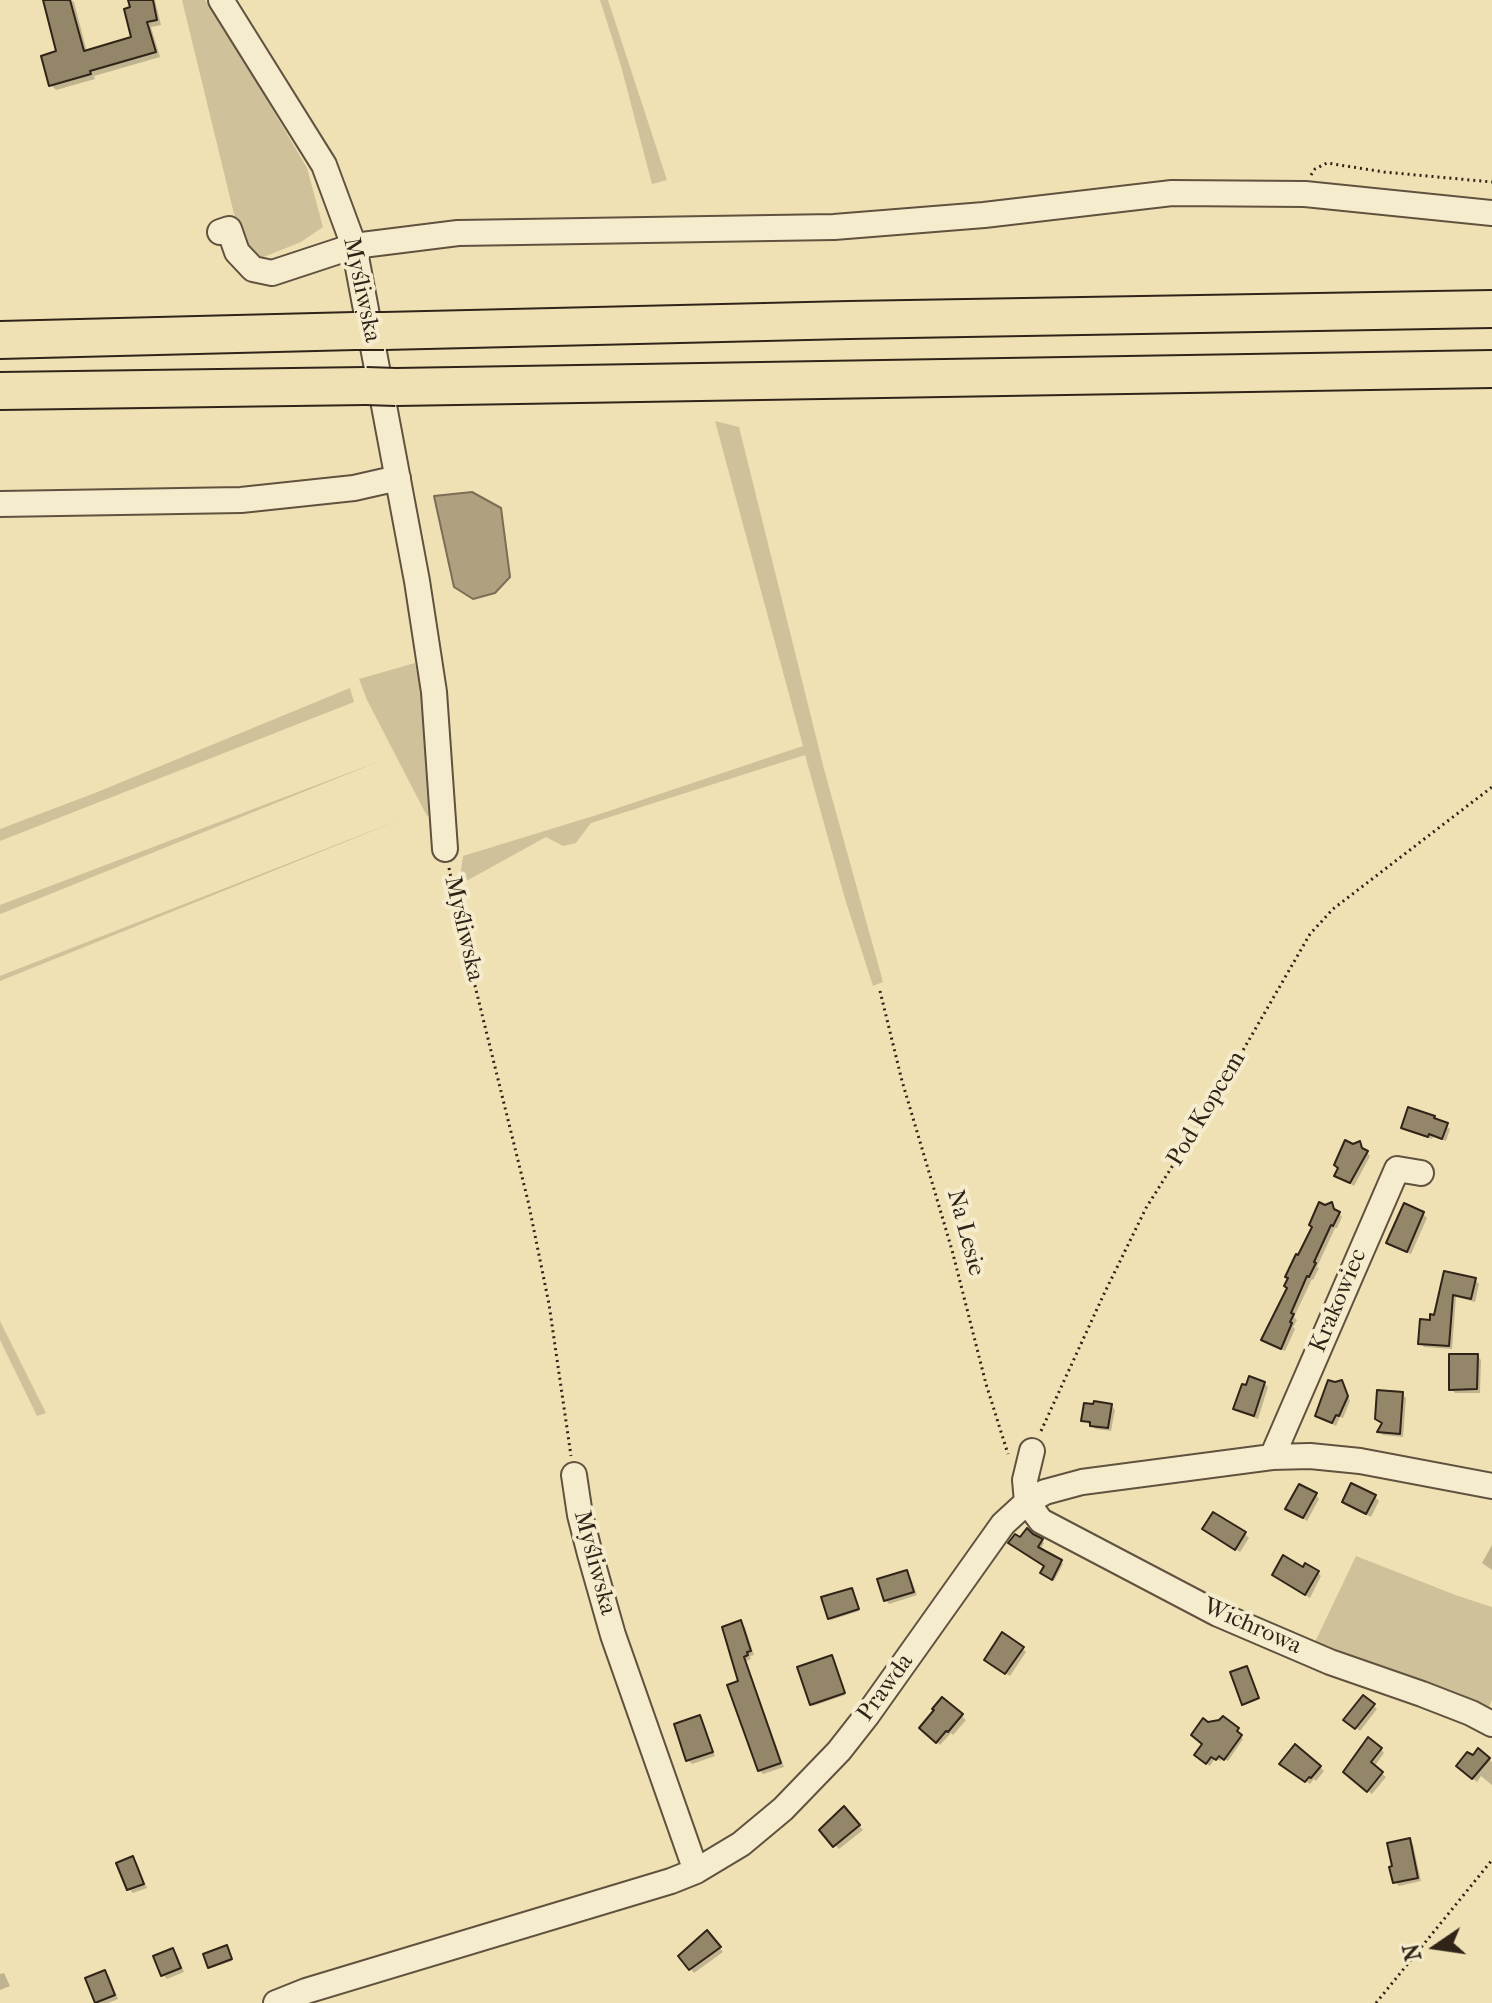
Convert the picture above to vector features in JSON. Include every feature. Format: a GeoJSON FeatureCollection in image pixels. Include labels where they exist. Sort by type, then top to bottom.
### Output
{"type":"FeatureCollection","features":[{"type":"Feature","properties":{"kind":"highway"},"geometry":{"type":"LineString","coordinates":[[0,340],[1492,309]]}},
{"type":"Feature","properties":{"kind":"highway"},"geometry":{"type":"LineString","coordinates":[[0,391],[1492,369]]}},
{"type":"Feature","properties":{"kind":"street","name":"Myśliwska"},"geometry":{"type":"LineString","coordinates":[[221,0],[324,165],[354,246],[417,581],[434,692],[445,849]]}},
{"type":"Feature","properties":{"kind":"street"},"geometry":{"type":"LineString","coordinates":[[220,232],[229,229],[237,252],[253,269],[272,273],[354,246],[458,233],[834,227],[984,215],[1172,193],[1305,194],[1492,213]]}},
{"type":"Feature","properties":{"kind":"street"},"geometry":{"type":"LineString","coordinates":[[0,504],[241,500],[354,488],[398,478]]}},
{"type":"Feature","properties":{"kind":"street","name":"Krakowiec"},"geometry":{"type":"LineString","coordinates":[[1272,1457],[1397,1169],[1421,1173]]}},
{"type":"Feature","properties":{"kind":"street"},"geometry":{"type":"LineString","coordinates":[[1026,1491],[1032,1451]]}},
{"type":"Feature","properties":{"kind":"street","name":"Prawda"},"geometry":{"type":"LineString","coordinates":[[276,2003],[306,1991],[671,1881],[696,1871],[741,1844],[783,1809],[839,1751],[1026,1491],[1045,1492],[1082,1482],[1272,1457],[1310,1456],[1360,1461],[1492,1486]]}},
{"type":"Feature","properties":{"kind":"street","name":"Myśliwska"},"geometry":{"type":"LineString","coordinates":[[574,1475],[583,1528],[613,1635],[696,1871]]}},
{"type":"Feature","properties":{"kind":"street","name":"Wichrowa"},"geometry":{"type":"LineString","coordinates":[[1026,1491],[1041,1521],[1218,1614],[1330,1662],[1422,1694],[1492,1724]]}},
{"type":"Feature","properties":{"kind":"path"},"geometry":{"type":"LineString","coordinates":[[1305,194],[1315,169],[1327,163],[1384,172],[1492,182]]}},
{"type":"Feature","properties":{"kind":"path","name":"Pod Kopcem"},"geometry":{"type":"LineString","coordinates":[[1032,1451],[1146,1208],[1219,1092],[1310,934],[1333,909],[1492,787]]}},
{"type":"Feature","properties":{"kind":"path","name":"Myśliwska"},"geometry":{"type":"LineString","coordinates":[[445,849],[461,929],[528,1201],[549,1304],[574,1475]]}},
{"type":"Feature","properties":{"kind":"path","name":"Na Lesie"},"geometry":{"type":"LineString","coordinates":[[880,991],[986,1384],[1015,1471],[1026,1491]]}},
{"type":"Feature","properties":{"kind":"path"},"geometry":{"type":"LineString","coordinates":[[1376,2003],[1492,1860]]}},
{"type":"Feature","properties":{"kind":"shaded area"},"geometry":{"type":"Polygon","coordinates":[[[182,0],[205,0],[307,168],[323,227],[301,242],[261,258],[248,252],[234,214],[182,0]]]}},
{"type":"Feature","properties":{"kind":"shaded area"},"geometry":{"type":"Polygon","coordinates":[[[600,0],[608,0],[667,180],[652,184],[600,0]]]}},
{"type":"Feature","properties":{"kind":"shaded area"},"geometry":{"type":"Polygon","coordinates":[[[715,421],[739,427],[824,769],[883,982],[873,986],[805,755],[591,823],[576,843],[563,846],[546,837],[459,885],[463,856],[803,746],[715,421]]]}},
{"type":"Feature","properties":{"kind":"shaded area"},"geometry":{"type":"Polygon","coordinates":[[[472,492],[501,508],[510,577],[495,593],[473,599],[454,587],[434,496],[472,492]]]}},
{"type":"Feature","properties":{"kind":"shaded area"},"geometry":{"type":"Polygon","coordinates":[[[415,663],[422,690],[434,814],[427,816],[359,679],[415,663]]]}},
{"type":"Feature","properties":{"kind":"shaded area"},"geometry":{"type":"Polygon","coordinates":[[[350,688],[354,702],[0,841],[0,829],[350,688]]]}},
{"type":"Feature","properties":{"kind":"shaded area"},"geometry":{"type":"Polygon","coordinates":[[[380,761],[3,913],[0,914],[0,905],[380,761]]]}},
{"type":"Feature","properties":{"kind":"shaded area"},"geometry":{"type":"Polygon","coordinates":[[[407,817],[0,981],[0,976],[407,817]]]}},
{"type":"Feature","properties":{"kind":"shaded area"},"geometry":{"type":"Polygon","coordinates":[[[0,1321],[46,1413],[37,1416],[0,1340],[0,1321]]]}},
{"type":"Feature","properties":{"kind":"shaded area"},"geometry":{"type":"Polygon","coordinates":[[[1356,1556],[1492,1607],[1492,1700],[1489,1707],[1315,1642],[1356,1556]]]}},
{"type":"Feature","properties":{"kind":"building"},"geometry":{"type":"Polygon","coordinates":[[[43,0],[70,0],[84,51],[131,37],[124,9],[130,7],[128,0],[153,0],[157,20],[147,22],[156,52],[49,86],[41,56],[56,51],[43,0]]]}},
{"type":"Feature","properties":{"kind":"building"},"geometry":{"type":"Polygon","coordinates":[[[1408,1107],[1448,1123],[1442,1139],[1401,1128],[1408,1107]]]}},
{"type":"Feature","properties":{"kind":"building"},"geometry":{"type":"Polygon","coordinates":[[[1345,1140],[1353,1144],[1360,1141],[1362,1148],[1368,1151],[1350,1183],[1334,1176],[1338,1168],[1334,1165],[1345,1140]]]}},
{"type":"Feature","properties":{"kind":"building"},"geometry":{"type":"Polygon","coordinates":[[[1319,1202],[1325,1205],[1332,1202],[1334,1209],[1340,1212],[1331,1225],[1291,1313],[1294,1314],[1292,1323],[1281,1349],[1261,1340],[1287,1288],[1284,1286],[1288,1278],[1285,1277],[1312,1227],[1309,1225],[1319,1202]]]}},
{"type":"Feature","properties":{"kind":"building"},"geometry":{"type":"Polygon","coordinates":[[[1404,1203],[1424,1212],[1407,1252],[1386,1243],[1404,1203]]]}},
{"type":"Feature","properties":{"kind":"building"},"geometry":{"type":"Polygon","coordinates":[[[1444,1271],[1476,1278],[1471,1299],[1453,1295],[1449,1346],[1418,1344],[1420,1319],[1430,1320],[1430,1314],[1434,1315],[1444,1271]]]}},
{"type":"Feature","properties":{"kind":"building"},"geometry":{"type":"Polygon","coordinates":[[[1449,1354],[1478,1354],[1477,1389],[1449,1390],[1449,1354]]]}},
{"type":"Feature","properties":{"kind":"building"},"geometry":{"type":"Polygon","coordinates":[[[1249,1376],[1265,1382],[1254,1416],[1233,1409],[1242,1384],[1246,1385],[1249,1376]]]}},
{"type":"Feature","properties":{"kind":"building"},"geometry":{"type":"Polygon","coordinates":[[[1328,1380],[1342,1380],[1348,1396],[1339,1416],[1336,1415],[1332,1423],[1315,1416],[1328,1380]]]}},
{"type":"Feature","properties":{"kind":"building"},"geometry":{"type":"Polygon","coordinates":[[[1377,1390],[1403,1392],[1400,1434],[1377,1432],[1382,1423],[1375,1419],[1377,1390]]]}},
{"type":"Feature","properties":{"kind":"building"},"geometry":{"type":"Polygon","coordinates":[[[1094,1401],[1112,1404],[1108,1428],[1090,1426],[1090,1422],[1081,1421],[1084,1403],[1093,1404],[1094,1401]]]}},
{"type":"Feature","properties":{"kind":"building"},"geometry":{"type":"Polygon","coordinates":[[[1351,1483],[1376,1495],[1366,1514],[1342,1502],[1351,1483]]]}},
{"type":"Feature","properties":{"kind":"building"},"geometry":{"type":"Polygon","coordinates":[[[1299,1484],[1317,1493],[1303,1518],[1285,1509],[1299,1484]]]}},
{"type":"Feature","properties":{"kind":"building"},"geometry":{"type":"Polygon","coordinates":[[[1213,1512],[1246,1532],[1235,1550],[1202,1529],[1213,1512]]]}},
{"type":"Feature","properties":{"kind":"building"},"geometry":{"type":"Polygon","coordinates":[[[1027,1528],[1043,1539],[1038,1547],[1062,1560],[1052,1580],[1040,1573],[1044,1566],[1008,1543],[1015,1534],[1020,1537],[1027,1528]]]}},
{"type":"Feature","properties":{"kind":"building"},"geometry":{"type":"Polygon","coordinates":[[[1283,1555],[1303,1567],[1305,1563],[1319,1571],[1305,1595],[1272,1575],[1283,1555]]]}},
{"type":"Feature","properties":{"kind":"building"},"geometry":{"type":"Polygon","coordinates":[[[907,1570],[914,1592],[884,1601],[877,1579],[907,1570]]]}},
{"type":"Feature","properties":{"kind":"building"},"geometry":{"type":"Polygon","coordinates":[[[852,1588],[859,1609],[828,1619],[821,1597],[852,1588]]]}},
{"type":"Feature","properties":{"kind":"building"},"geometry":{"type":"Polygon","coordinates":[[[741,1620],[751,1651],[744,1657],[781,1763],[758,1771],[727,1685],[738,1681],[722,1627],[741,1620]]]}},
{"type":"Feature","properties":{"kind":"building"},"geometry":{"type":"Polygon","coordinates":[[[1002,1632],[1024,1647],[1005,1674],[984,1660],[1002,1632]]]}},
{"type":"Feature","properties":{"kind":"building"},"geometry":{"type":"Polygon","coordinates":[[[832,1655],[845,1693],[810,1705],[797,1667],[832,1655]]]}},
{"type":"Feature","properties":{"kind":"building"},"geometry":{"type":"Polygon","coordinates":[[[1247,1666],[1259,1698],[1242,1705],[1230,1672],[1247,1666]]]}},
{"type":"Feature","properties":{"kind":"building"},"geometry":{"type":"Polygon","coordinates":[[[1363,1695],[1375,1704],[1355,1729],[1343,1720],[1363,1695]]]}},
{"type":"Feature","properties":{"kind":"building"},"geometry":{"type":"Polygon","coordinates":[[[942,1697],[963,1714],[936,1743],[919,1728],[942,1697]]]}},
{"type":"Feature","properties":{"kind":"building"},"geometry":{"type":"Polygon","coordinates":[[[700,1715],[713,1752],[686,1761],[674,1724],[700,1715]]]}},
{"type":"Feature","properties":{"kind":"building"},"geometry":{"type":"Polygon","coordinates":[[[1223,1716],[1239,1728],[1237,1731],[1242,1735],[1224,1760],[1219,1756],[1216,1760],[1211,1757],[1206,1764],[1194,1755],[1202,1744],[1191,1735],[1203,1718],[1208,1722],[1223,1716]]]}},
{"type":"Feature","properties":{"kind":"building"},"geometry":{"type":"Polygon","coordinates":[[[1368,1737],[1382,1748],[1371,1762],[1383,1772],[1367,1792],[1343,1772],[1368,1737]]]}},
{"type":"Feature","properties":{"kind":"building"},"geometry":{"type":"Polygon","coordinates":[[[1295,1744],[1321,1766],[1305,1782],[1279,1764],[1295,1744]]]}},
{"type":"Feature","properties":{"kind":"building"},"geometry":{"type":"Polygon","coordinates":[[[1478,1748],[1490,1758],[1472,1779],[1456,1766],[1467,1752],[1473,1755],[1478,1748]]]}},
{"type":"Feature","properties":{"kind":"building"},"geometry":{"type":"Polygon","coordinates":[[[844,1806],[860,1825],[833,1847],[819,1830],[844,1806]]]}},
{"type":"Feature","properties":{"kind":"building"},"geometry":{"type":"Polygon","coordinates":[[[1410,1838],[1418,1878],[1393,1883],[1387,1843],[1410,1838]]]}},
{"type":"Feature","properties":{"kind":"building"},"geometry":{"type":"Polygon","coordinates":[[[133,1856],[144,1884],[127,1890],[116,1863],[133,1856]]]}},
{"type":"Feature","properties":{"kind":"building"},"geometry":{"type":"Polygon","coordinates":[[[707,1930],[721,1947],[689,1970],[678,1956],[707,1930]]]}},
{"type":"Feature","properties":{"kind":"building"},"geometry":{"type":"Polygon","coordinates":[[[227,1945],[232,1959],[208,1968],[203,1954],[227,1945]]]}},
{"type":"Feature","properties":{"kind":"building"},"geometry":{"type":"Polygon","coordinates":[[[173,1948],[181,1968],[161,1976],[153,1956],[173,1948]]]}},
{"type":"Feature","properties":{"kind":"building"},"geometry":{"type":"Polygon","coordinates":[[[105,1970],[115,1995],[95,2003],[85,1978],[105,1970]]]}}]}
